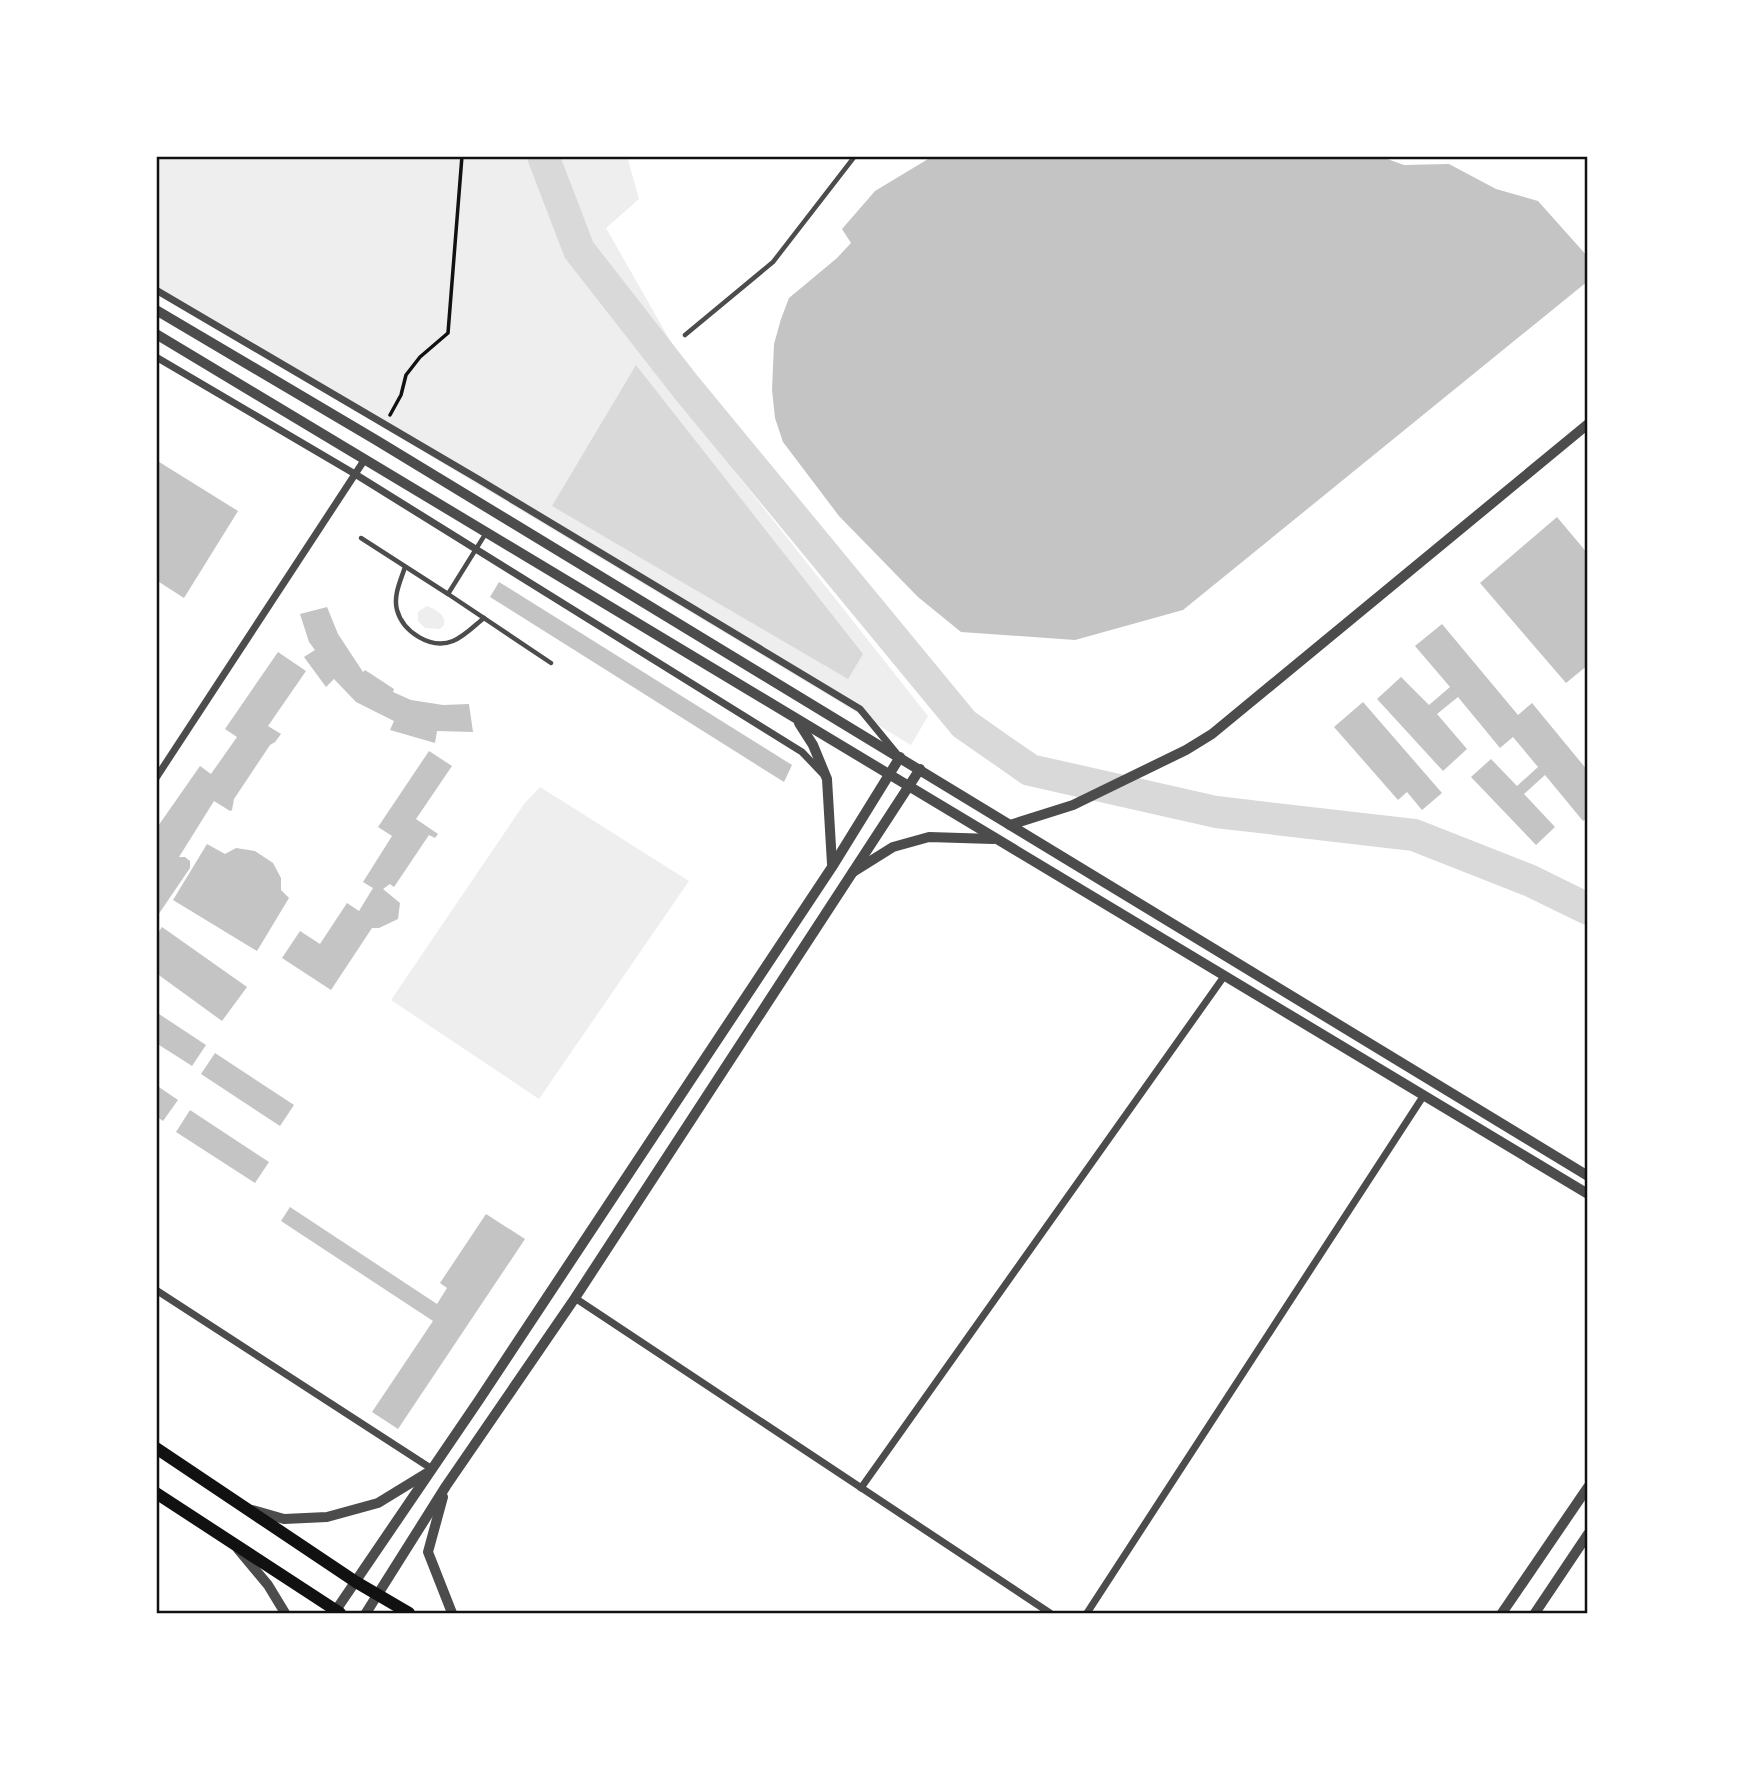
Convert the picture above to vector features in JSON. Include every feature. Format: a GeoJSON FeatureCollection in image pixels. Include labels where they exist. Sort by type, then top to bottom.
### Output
{"type":"FeatureCollection","features":[{"type":"Feature","properties":{"kind":"main road"},"geometry":{"type":"LineString","coordinates":[[156,1448],[356,1582],[409,1613]]}},
{"type":"Feature","properties":{"kind":"main road"},"geometry":{"type":"LineString","coordinates":[[156,1493],[336,1612]]}},
{"type":"Feature","properties":{"kind":"street"},"geometry":{"type":"LineString","coordinates":[[156,290],[860,709],[900,757]]}},
{"type":"Feature","properties":{"kind":"street"},"geometry":{"type":"LineString","coordinates":[[156,310],[376,440],[1588,1176]]}},
{"type":"Feature","properties":{"kind":"street"},"geometry":{"type":"LineString","coordinates":[[156,334],[1588,1194]]}},
{"type":"Feature","properties":{"kind":"street"},"geometry":{"type":"LineString","coordinates":[[156,357],[355,474],[802,752],[827,779]]}},
{"type":"Feature","properties":{"kind":"street"},"geometry":{"type":"LineString","coordinates":[[1010,825],[1073,805],[1186,750],[1212,734],[1588,425]]}},
{"type":"Feature","properties":{"kind":"street"},"geometry":{"type":"LineString","coordinates":[[156,778],[365,459]]}},
{"type":"Feature","properties":{"kind":"street"},"geometry":{"type":"LineString","coordinates":[[798,720],[813,745],[827,779],[832,867]]}},
{"type":"Feature","properties":{"kind":"street"},"geometry":{"type":"LineString","coordinates":[[336,1612],[832,867],[900,757]]}},
{"type":"Feature","properties":{"kind":"street"},"geometry":{"type":"LineString","coordinates":[[366,1613],[446,1486],[575,1298],[920,769]]}},
{"type":"Feature","properties":{"kind":"street"},"geometry":{"type":"LineString","coordinates":[[850,873],[892,847],[929,837],[996,839]]}},
{"type":"Feature","properties":{"kind":"street"},"geometry":{"type":"LineString","coordinates":[[861,1488],[1225,975]]}},
{"type":"Feature","properties":{"kind":"street"},"geometry":{"type":"LineString","coordinates":[[1087,1613],[1424,1095]]}},
{"type":"Feature","properties":{"kind":"street"},"geometry":{"type":"LineString","coordinates":[[156,1290],[432,1469]]}},
{"type":"Feature","properties":{"kind":"street"},"geometry":{"type":"LineString","coordinates":[[575,1298],[1050,1613]]}},
{"type":"Feature","properties":{"kind":"street"},"geometry":{"type":"LineString","coordinates":[[247,1509],[284,1519],[327,1517],[379,1503],[432,1469]]}},
{"type":"Feature","properties":{"kind":"street"},"geometry":{"type":"LineString","coordinates":[[446,1486],[428,1552],[452,1613]]}},
{"type":"Feature","properties":{"kind":"street"},"geometry":{"type":"LineString","coordinates":[[1502,1613],[1588,1488]]}},
{"type":"Feature","properties":{"kind":"street"},"geometry":{"type":"LineString","coordinates":[[1535,1613],[1588,1534]]}},
{"type":"Feature","properties":{"kind":"street"},"geometry":{"type":"LineString","coordinates":[[234,1544],[268,1585],[285,1613]]}},
{"type":"Feature","properties":{"kind":"lane"},"geometry":{"type":"LineString","coordinates":[[685,335],[773,262],[855,156]]}},
{"type":"Feature","properties":{"kind":"lane"},"geometry":{"type":"LineString","coordinates":[[448,594],[487,532]]}},
{"type":"Feature","properties":{"kind":"lane"},"geometry":{"type":"LineString","coordinates":[[361,538],[551,663]]}},
{"type":"Feature","properties":{"kind":"lane"},"geometry":{"type":"LineString","coordinates":[[405,567],[397,592],[397,610],[409,631],[428,642],[452,642],[484,618]]}},
{"type":"Feature","properties":{"kind":"path"},"geometry":{"type":"LineString","coordinates":[[385,424],[401,395],[406,375],[420,357],[448,333],[462,156]]}},
{"type":"Feature","properties":{"kind":"shaded area"},"geometry":{"type":"Polygon","coordinates":[[[156,156],[627,156],[639,199],[606,228],[696,386],[679,401],[928,716],[911,745],[156,291],[156,156]]]}},
{"type":"Feature","properties":{"kind":"shaded area"},"geometry":{"type":"Polygon","coordinates":[[[636,365],[863,654],[848,679],[552,506],[636,365]]]}},
{"type":"Feature","properties":{"kind":"shaded area"},"geometry":{"type":"Polygon","coordinates":[[[427,606],[440,613],[443,618],[444,625],[440,629],[425,628],[418,621],[418,612],[427,606]]]}},
{"type":"Feature","properties":{"kind":"shaded area"},"geometry":{"type":"Polygon","coordinates":[[[540,787],[689,881],[539,1099],[391,1000],[524,804],[540,787]]]}},
{"type":"Feature","properties":{"kind":"building"},"geometry":{"type":"Polygon","coordinates":[[[933,156],[1379,156],[1404,165],[1449,164],[1496,189],[1538,201],[1588,257],[1588,281],[1183,610],[1075,640],[961,632],[918,597],[839,516],[783,442],[775,418],[772,390],[774,344],[789,298],[851,243],[842,229],[875,191],[933,156]]]}},
{"type":"Feature","properties":{"kind":"building"},"geometry":{"type":"Polygon","coordinates":[[[156,460],[238,511],[184,598],[156,580],[156,460]]]}},
{"type":"Feature","properties":{"kind":"building"},"geometry":{"type":"Polygon","coordinates":[[[1557,517],[1588,554],[1588,665],[1566,683],[1480,583],[1557,517]]]}},
{"type":"Feature","properties":{"kind":"building"},"geometry":{"type":"Polygon","coordinates":[[[499,582],[792,765],[784,782],[490,597],[499,582]]]}},
{"type":"Feature","properties":{"kind":"building"},"geometry":{"type":"Polygon","coordinates":[[[327,607],[338,634],[363,672],[365,670],[394,689],[393,692],[411,700],[443,705],[469,704],[473,732],[437,731],[435,743],[390,730],[394,721],[356,702],[334,679],[326,687],[304,657],[315,650],[309,642],[300,614],[327,607]]]}},
{"type":"Feature","properties":{"kind":"building"},"geometry":{"type":"Polygon","coordinates":[[[1442,624],[1518,715],[1532,703],[1588,771],[1588,817],[1583,821],[1545,775],[1524,794],[1555,827],[1536,845],[1471,777],[1491,759],[1517,786],[1538,767],[1513,737],[1500,748],[1458,697],[1437,714],[1467,749],[1443,771],[1377,699],[1401,677],[1429,705],[1450,687],[1415,646],[1442,624]]]}},
{"type":"Feature","properties":{"kind":"building"},"geometry":{"type":"Polygon","coordinates":[[[278,652],[306,671],[268,726],[281,734],[270,745],[234,799],[232,810],[214,801],[179,857],[190,861],[190,868],[156,918],[156,829],[200,766],[211,774],[237,737],[225,729],[278,652]]]}},
{"type":"Feature","properties":{"kind":"building"},"geometry":{"type":"Polygon","coordinates":[[[1363,702],[1442,793],[1422,810],[1407,792],[1398,800],[1334,727],[1363,702]]]}},
{"type":"Feature","properties":{"kind":"building"},"geometry":{"type":"Polygon","coordinates":[[[429,751],[452,766],[416,819],[438,834],[435,838],[429,835],[394,887],[390,884],[383,889],[400,903],[398,919],[379,928],[372,928],[331,990],[282,958],[300,931],[320,944],[347,903],[359,911],[373,888],[363,882],[392,836],[378,827],[429,751]]]}},
{"type":"Feature","properties":{"kind":"building"},"geometry":{"type":"Polygon","coordinates":[[[207,844],[225,854],[236,848],[255,851],[273,863],[281,878],[281,890],[289,898],[257,951],[173,900],[207,844]]]}},
{"type":"Feature","properties":{"kind":"building"},"geometry":{"type":"Polygon","coordinates":[[[162,927],[247,987],[222,1021],[156,973],[156,936],[162,927]]]}},
{"type":"Feature","properties":{"kind":"building"},"geometry":{"type":"Polygon","coordinates":[[[156,1012],[206,1045],[192,1066],[156,1043],[156,1012]]]}},
{"type":"Feature","properties":{"kind":"building"},"geometry":{"type":"Polygon","coordinates":[[[215,1053],[294,1105],[280,1126],[201,1074],[215,1053]]]}},
{"type":"Feature","properties":{"kind":"building"},"geometry":{"type":"Polygon","coordinates":[[[156,1085],[178,1100],[163,1121],[156,1116],[156,1085]]]}},
{"type":"Feature","properties":{"kind":"building"},"geometry":{"type":"Polygon","coordinates":[[[190,1110],[269,1162],[255,1183],[176,1132],[190,1110]]]}},
{"type":"Feature","properties":{"kind":"building"},"geometry":{"type":"Polygon","coordinates":[[[290,1207],[437,1304],[447,1288],[440,1283],[486,1214],[525,1239],[398,1429],[372,1412],[433,1321],[281,1221],[290,1207]]]}},
{"type":"Feature","properties":{"kind":"waterway"},"geometry":{"type":"LineString","coordinates":[[543,156],[579,250],[686,387],[964,724],[1030,770],[1216,812],[1414,835],[1531,881],[1588,909]]}}]}
